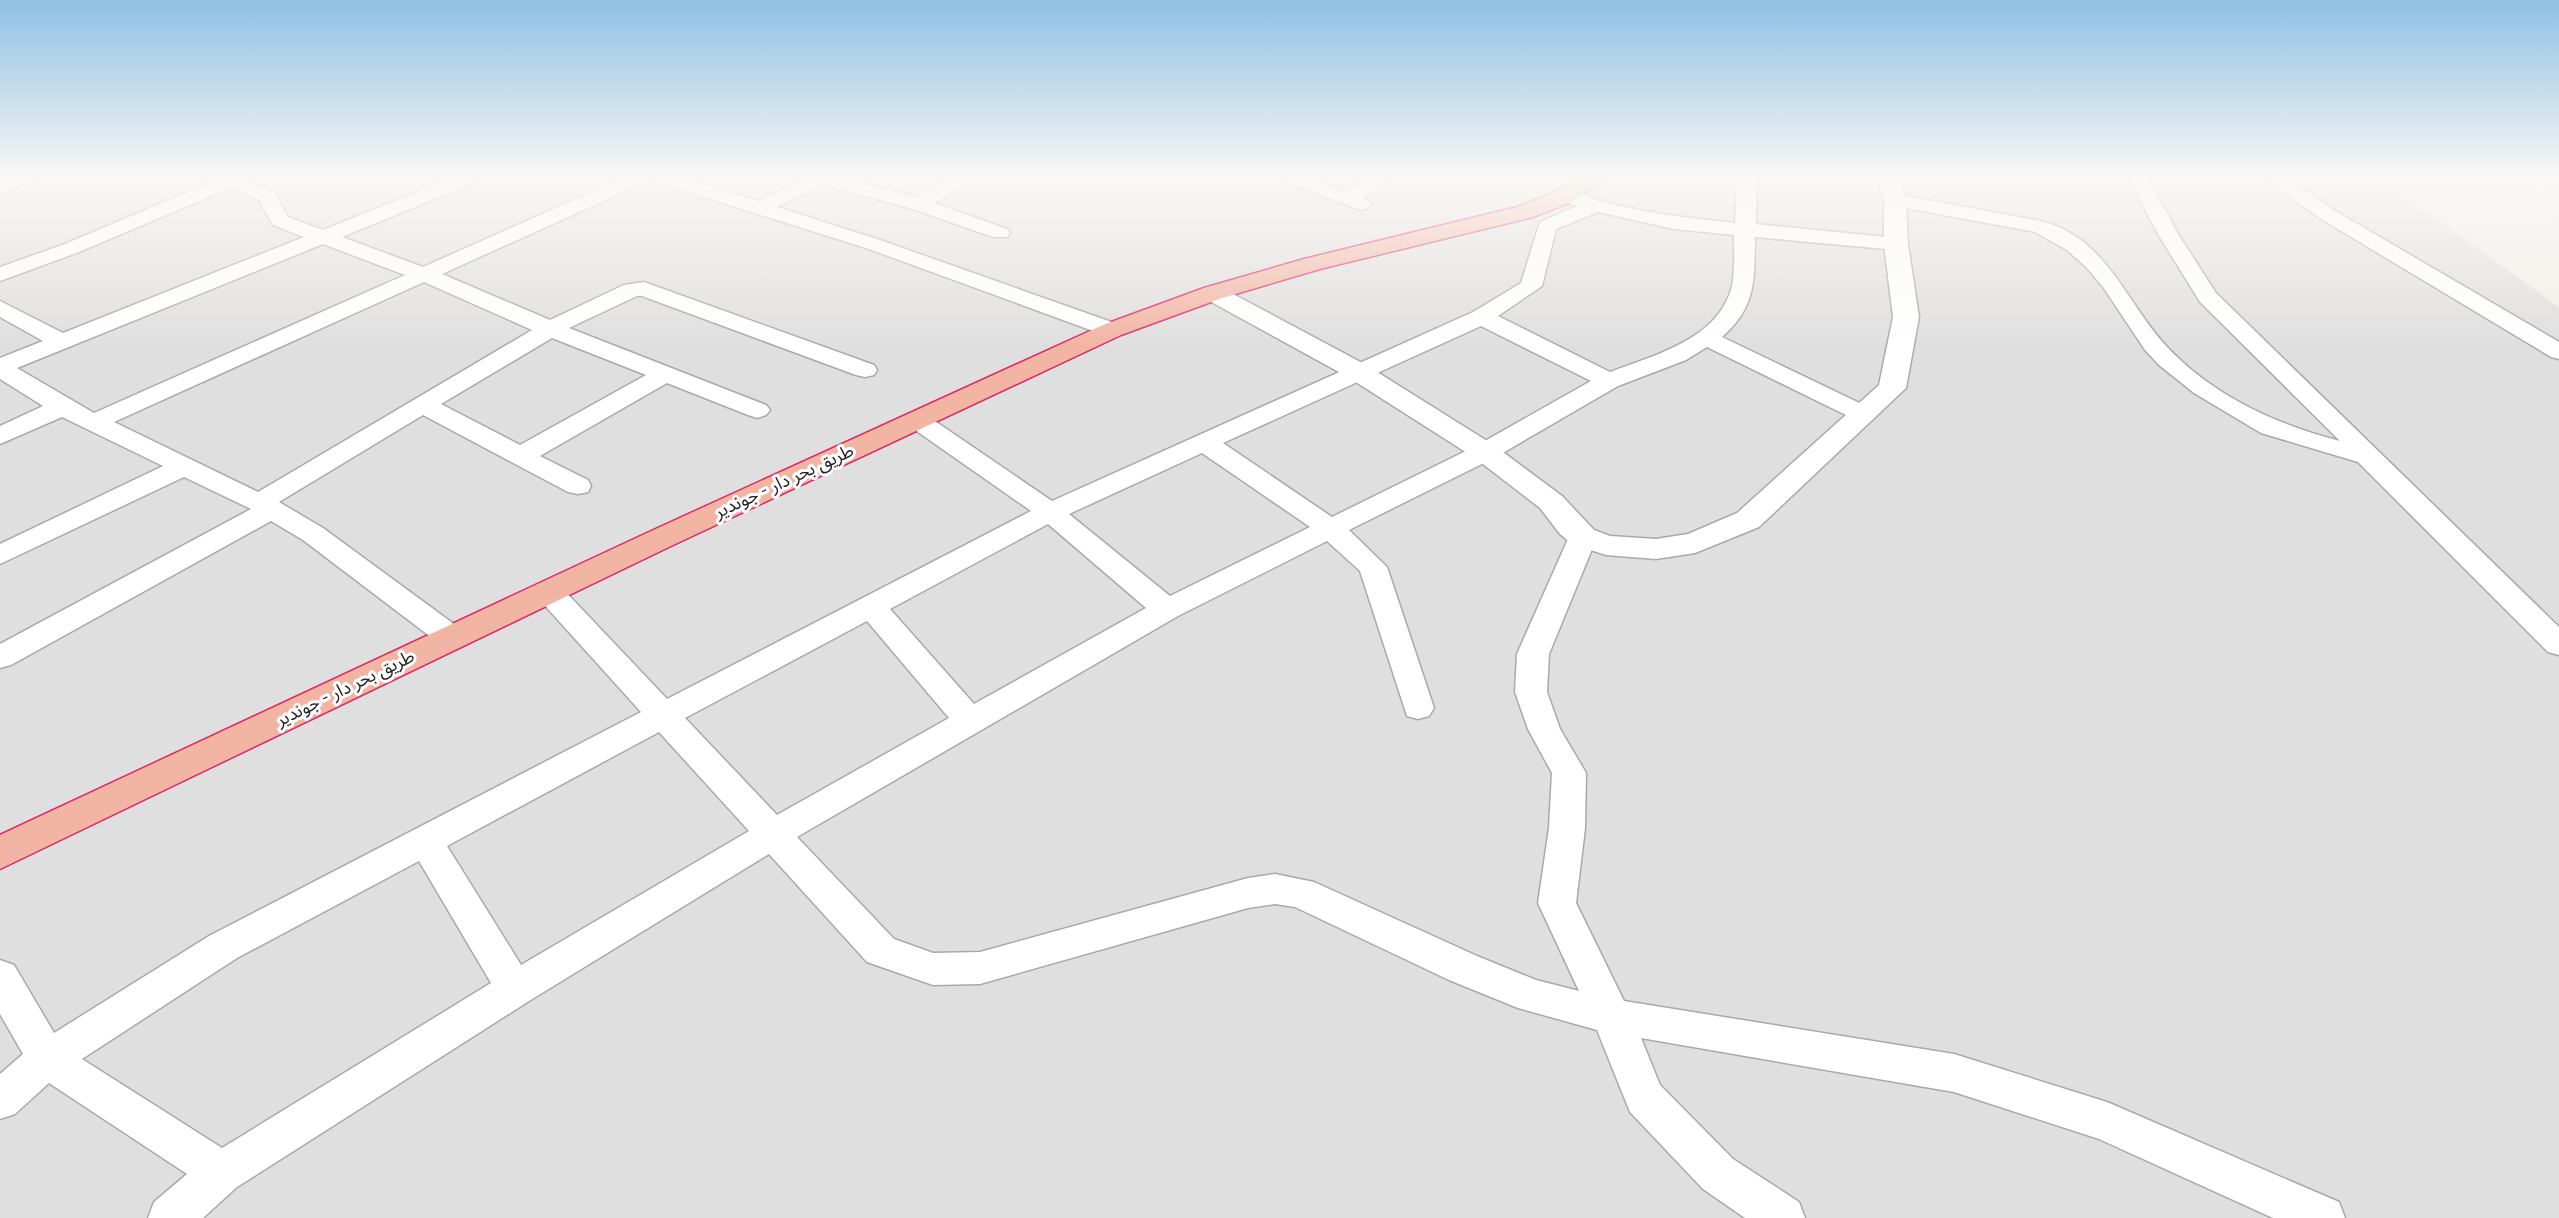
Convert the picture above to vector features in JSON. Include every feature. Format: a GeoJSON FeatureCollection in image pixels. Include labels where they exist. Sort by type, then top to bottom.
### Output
{"type":"FeatureCollection","features":[{"type":"Feature","properties":{"kind":"highway","name":"طريق بحر دار - جوندير"},"geometry":{"type":"LineString","coordinates":[[0,853],[451,638],[1112,330],[1213,293],[1311,264],[1432,235]]}},
{"type":"Feature","properties":{"kind":"street"},"geometry":{"type":"LineString","coordinates":[[0,274],[103,235]]}},
{"type":"Feature","properties":{"kind":"street"},"geometry":{"type":"LineString","coordinates":[[317,235],[423,274],[550,329],[757,410]]}},
{"type":"Feature","properties":{"kind":"street"},"geometry":{"type":"LineString","coordinates":[[0,368],[333,235]]}},
{"type":"Feature","properties":{"kind":"street"},"geometry":{"type":"LineString","coordinates":[[96,421],[511,235]]}},
{"type":"Feature","properties":{"kind":"street"},"geometry":{"type":"LineString","coordinates":[[844,235],[1112,330]]}},
{"type":"Feature","properties":{"kind":"street"},"geometry":{"type":"LineString","coordinates":[[0,1100],[47,1059],[223,947],[425,840],[1050,512],[1357,371],[1481,317],[1531,286],[1545,235]]}},
{"type":"Feature","properties":{"kind":"street"},"geometry":{"type":"LineString","coordinates":[[170,1218],[222,1172],[514,989],[775,833],[970,721],[1167,609],[1328,527],[1485,452],[1609,381],[1678,355],[1706,338],[1731,317],[1743,285],[1744,235]]}},
{"type":"Feature","properties":{"kind":"street"},"geometry":{"type":"LineString","coordinates":[[1797,235],[1896,244]]}},
{"type":"Feature","properties":{"kind":"street"},"geometry":{"type":"LineString","coordinates":[[1213,293],[1357,371],[1485,452],[1551,502],[1571,527],[1583,537],[1606,545],[1656,549],[1695,543],[1748,520],[1892,388],[1906,317],[1895,235]]}},
{"type":"Feature","properties":{"kind":"street"},"geometry":{"type":"LineString","coordinates":[[2061,235],[2081,251],[2118,292],[2133,320],[2167,360],[2249,417],[2270,428],[2367,456]]}},
{"type":"Feature","properties":{"kind":"street"},"geometry":{"type":"LineString","coordinates":[[2169,235],[2208,297],[2338,423],[2367,456],[2559,645]]}},
{"type":"Feature","properties":{"kind":"street"},"geometry":{"type":"LineString","coordinates":[[2362,235],[2559,352]]}},
{"type":"Feature","properties":{"kind":"street"},"geometry":{"type":"LineString","coordinates":[[0,657],[265,506],[423,405],[550,329],[621,293],[644,289],[865,370]]}},
{"type":"Feature","properties":{"kind":"street"},"geometry":{"type":"LineString","coordinates":[[0,308],[61,342]]}},
{"type":"Feature","properties":{"kind":"street"},"geometry":{"type":"LineString","coordinates":[[1481,317],[1609,381]]}},
{"type":"Feature","properties":{"kind":"street"},"geometry":{"type":"LineString","coordinates":[[1706,338],[1863,414]]}},
{"type":"Feature","properties":{"kind":"street"},"geometry":{"type":"LineString","coordinates":[[0,368],[63,407],[96,421],[183,467],[265,506],[313,534],[451,638]]}},
{"type":"Feature","properties":{"kind":"street"},"geometry":{"type":"LineString","coordinates":[[520,456],[665,375]]}},
{"type":"Feature","properties":{"kind":"street"},"geometry":{"type":"LineString","coordinates":[[423,405],[578,486]]}},
{"type":"Feature","properties":{"kind":"street"},"geometry":{"type":"LineString","coordinates":[[0,436],[63,407]]}},
{"type":"Feature","properties":{"kind":"street"},"geometry":{"type":"LineString","coordinates":[[917,420],[1050,512],[1167,609]]}},
{"type":"Feature","properties":{"kind":"street"},"geometry":{"type":"LineString","coordinates":[[1204,441],[1328,527],[1373,567],[1418,708]]}},
{"type":"Feature","properties":{"kind":"street"},"geometry":{"type":"LineString","coordinates":[[0,555],[183,467]]}},
{"type":"Feature","properties":{"kind":"street"},"geometry":{"type":"LineString","coordinates":[[1583,537],[1533,654],[1532,692],[1544,729],[1569,773],[1567,828],[1557,903],[1611,1016],[1645,1098],[1718,1174],[1783,1218]]}},
{"type":"Feature","properties":{"kind":"street"},"geometry":{"type":"LineString","coordinates":[[549,592],[775,833],[881,951],[933,969],[980,968],[1248,893],[1275,889],[1300,893],[1464,968],[1533,996],[1611,1016],[1954,1073],[2107,1122],[2322,1218]]}},
{"type":"Feature","properties":{"kind":"street"},"geometry":{"type":"LineString","coordinates":[[871,606],[970,721]]}},
{"type":"Feature","properties":{"kind":"street"},"geometry":{"type":"LineString","coordinates":[[425,840],[514,989]]}},
{"type":"Feature","properties":{"kind":"street"},"geometry":{"type":"LineString","coordinates":[[0,977],[47,1059],[222,1172]]}},
{"type":"Feature","properties":{"kind":"shaded area"},"geometry":{"type":"Polygon","coordinates":[[[0,235],[2459,235],[2559,307],[2559,1218],[0,1218],[0,235]]]}}]}
